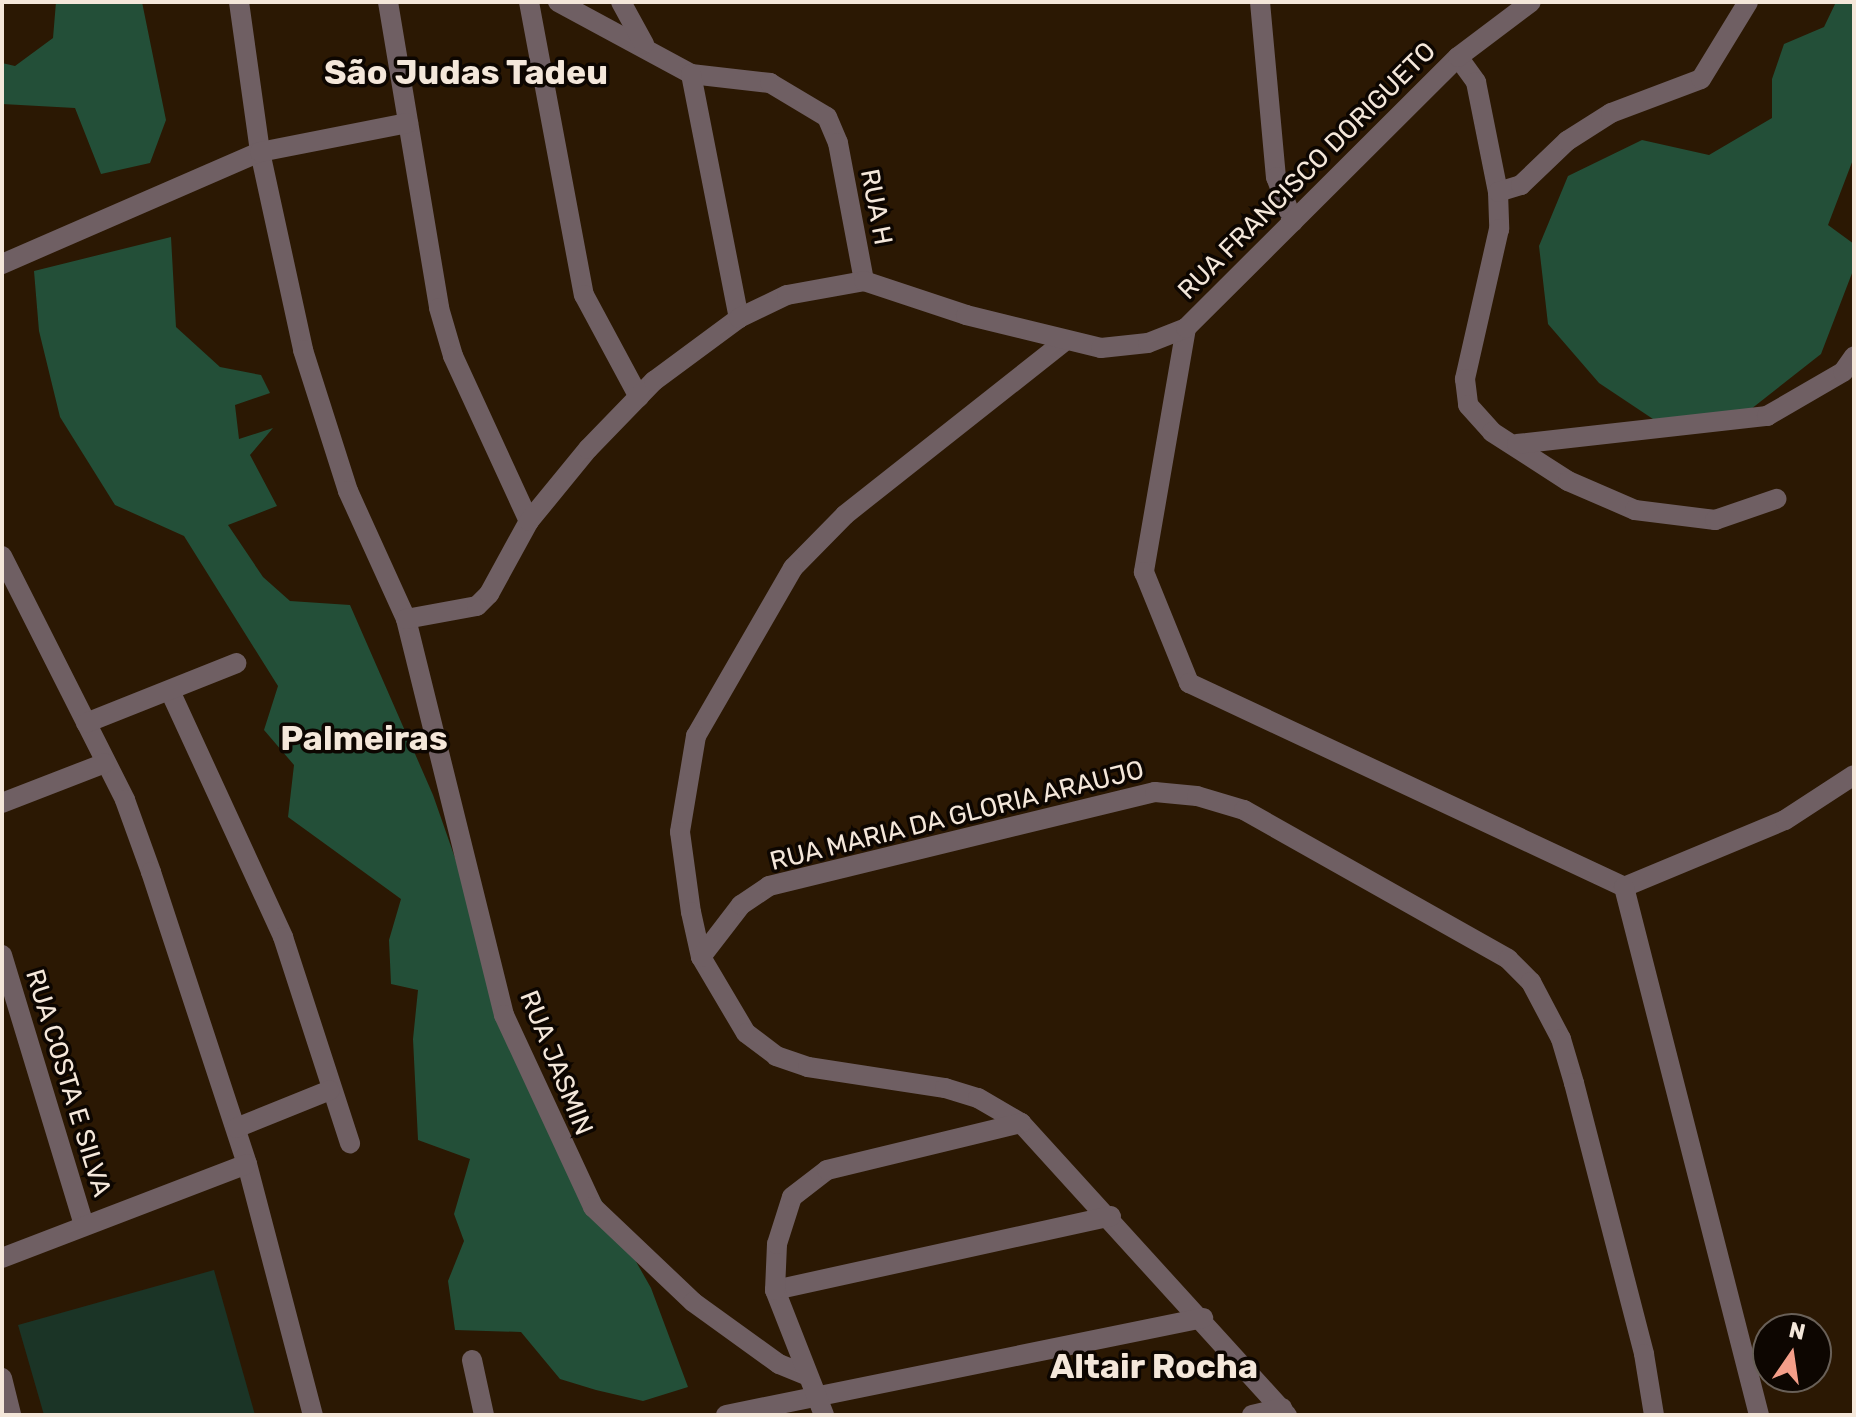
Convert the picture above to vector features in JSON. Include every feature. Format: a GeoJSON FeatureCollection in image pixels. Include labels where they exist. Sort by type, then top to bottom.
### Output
{"type":"FeatureCollection","features":[{"type":"Feature","properties":{"kind":"street","name":"RUA JASMIN"},"geometry":{"type":"LineString","coordinates":[[239,2],[260,152],[303,350],[329,436],[406,619],[504,1015],[579,1184],[622,1238],[693,1302],[779,1364],[808,1376]]}},
{"type":"Feature","properties":{"kind":"street"},"geometry":{"type":"LineString","coordinates":[[388,2],[439,308],[453,356],[529,521]]}},
{"type":"Feature","properties":{"kind":"street"},"geometry":{"type":"LineString","coordinates":[[529,2],[584,295],[639,397]]}},
{"type":"Feature","properties":{"kind":"street"},"geometry":{"type":"LineString","coordinates":[[558,2],[644,44],[691,74],[739,318]]}},
{"type":"Feature","properties":{"kind":"street"},"geometry":{"type":"LineString","coordinates":[[621,2],[644,44]]}},
{"type":"Feature","properties":{"kind":"street"},"geometry":{"type":"LineString","coordinates":[[1260,2],[1276,177],[1293,222]]}},
{"type":"Feature","properties":{"kind":"street","name":"RUA FRANCISCO DORIGUETO"},"geometry":{"type":"LineString","coordinates":[[864,281],[1065,341],[1113,347],[1148,343],[1186,328],[1458,57],[1531,2]]}},
{"type":"Feature","properties":{"kind":"street"},"geometry":{"type":"LineString","coordinates":[[1498,192],[1521,185],[1567,141],[1611,113],[1701,79],[1748,2]]}},
{"type":"Feature","properties":{"kind":"street"},"geometry":{"type":"LineString","coordinates":[[1458,57],[1476,82],[1498,192],[1499,229],[1465,379],[1468,405],[1492,432],[1517,444],[1568,481],[1635,510],[1715,520],[1776,499]]}},
{"type":"Feature","properties":{"kind":"street","name":"RUA H"},"geometry":{"type":"LineString","coordinates":[[691,74],[787,90],[827,117],[838,143],[864,281]]}},
{"type":"Feature","properties":{"kind":"street"},"geometry":{"type":"LineString","coordinates":[[2,264],[260,152],[408,123]]}},
{"type":"Feature","properties":{"kind":"street"},"geometry":{"type":"LineString","coordinates":[[406,619],[477,606],[489,594],[529,521],[639,397],[739,318],[787,295],[864,281]]}},
{"type":"Feature","properties":{"kind":"street"},"geometry":{"type":"LineString","coordinates":[[1186,328],[1144,572],[1189,683],[1624,887],[1785,820],[1854,775]]}},
{"type":"Feature","properties":{"kind":"street"},"geometry":{"type":"LineString","coordinates":[[1065,341],[845,515],[793,568],[747,642],[696,736],[684,786],[680,832],[701,957],[746,1033],[776,1056],[808,1067],[956,1091],[978,1098],[1021,1123],[1111,1216],[1284,1412]]}},
{"type":"Feature","properties":{"kind":"street"},"geometry":{"type":"LineString","coordinates":[[1517,444],[1767,416],[1843,372],[1854,356]]}},
{"type":"Feature","properties":{"kind":"street"},"geometry":{"type":"LineString","coordinates":[[2,556],[11,596],[86,723],[125,800],[236,1128],[313,1415]]}},
{"type":"Feature","properties":{"kind":"street"},"geometry":{"type":"LineString","coordinates":[[86,723],[237,663]]}},
{"type":"Feature","properties":{"kind":"street"},"geometry":{"type":"LineString","coordinates":[[170,691],[283,937],[330,1090],[350,1143]]}},
{"type":"Feature","properties":{"kind":"street"},"geometry":{"type":"LineString","coordinates":[[2,803],[105,763]]}},
{"type":"Feature","properties":{"kind":"street","name":"RUA MARIA DA GLORIA ARAUJO"},"geometry":{"type":"LineString","coordinates":[[701,957],[741,905],[769,886],[1155,792],[1197,796],[1244,810],[1508,959],[1531,982],[1547,1006],[1570,1068],[1644,1354],[1654,1415]]}},
{"type":"Feature","properties":{"kind":"street"},"geometry":{"type":"LineString","coordinates":[[1624,887],[1759,1415]]}},
{"type":"Feature","properties":{"kind":"street","name":"RUA COSTA E SILVA"},"geometry":{"type":"LineString","coordinates":[[2,955],[84,1225]]}},
{"type":"Feature","properties":{"kind":"street"},"geometry":{"type":"LineString","coordinates":[[236,1128],[330,1090]]}},
{"type":"Feature","properties":{"kind":"street"},"geometry":{"type":"LineString","coordinates":[[820,1407],[775,1290],[782,1221],[792,1197],[811,1179],[827,1170],[1021,1123]]}},
{"type":"Feature","properties":{"kind":"street"},"geometry":{"type":"LineString","coordinates":[[2,1258],[247,1164]]}},
{"type":"Feature","properties":{"kind":"street"},"geometry":{"type":"LineString","coordinates":[[775,1290],[1111,1216]]}},
{"type":"Feature","properties":{"kind":"street"},"geometry":{"type":"LineString","coordinates":[[726,1415],[820,1407],[1203,1318]]}},
{"type":"Feature","properties":{"kind":"street"},"geometry":{"type":"LineString","coordinates":[[472,1360],[484,1415]]}},
{"type":"Feature","properties":{"kind":"street"},"geometry":{"type":"LineString","coordinates":[[2,1378],[11,1415]]}},
{"type":"Feature","properties":{"kind":"street"},"geometry":{"type":"LineString","coordinates":[[1252,1415],[1284,1412]]}},
{"type":"Feature","properties":{"kind":"green space"},"geometry":{"type":"Polygon","coordinates":[[[56,2],[142,2],[166,120],[150,163],[101,174],[75,108],[2,104],[2,63],[15,66],[53,38],[56,2]]]}},
{"type":"Feature","properties":{"kind":"green space"},"geometry":{"type":"Polygon","coordinates":[[[1836,2],[1854,2],[1854,157],[1828,225],[1854,244],[1854,268],[1821,354],[1732,424],[1665,427],[1599,383],[1548,324],[1539,246],[1568,176],[1642,140],[1709,155],[1772,118],[1772,79],[1784,44],[1824,27],[1836,2]]]}},
{"type":"Feature","properties":{"kind":"green space"},"geometry":{"type":"Polygon","coordinates":[[[171,237],[176,327],[220,367],[261,375],[270,393],[235,405],[239,439],[273,428],[250,455],[277,506],[228,525],[263,577],[290,601],[350,605],[433,795],[532,1078],[651,1288],[688,1387],[643,1401],[596,1390],[560,1379],[521,1332],[455,1330],[448,1281],[464,1241],[454,1214],[470,1159],[418,1140],[413,1039],[418,990],[391,984],[389,940],[401,899],[288,817],[294,765],[264,730],[278,686],[184,536],[115,505],[60,417],[39,331],[34,271],[171,237]]]}},
{"type":"Feature","properties":{"kind":"green space"},"geometry":{"type":"Polygon","coordinates":[[[214,1270],[255,1415],[44,1415],[18,1325],[214,1270]]]}},
{"type":"Feature","properties":{"kind":"district","name":"São Judas Tadeu"},"geometry":{"type":"Point","coordinates":[466,73]}},
{"type":"Feature","properties":{"kind":"district","name":"Palmeiras"},"geometry":{"type":"Point","coordinates":[364,739]}},
{"type":"Feature","properties":{"kind":"district","name":"Altair Rocha"},"geometry":{"type":"Point","coordinates":[1154,1367]}}]}
